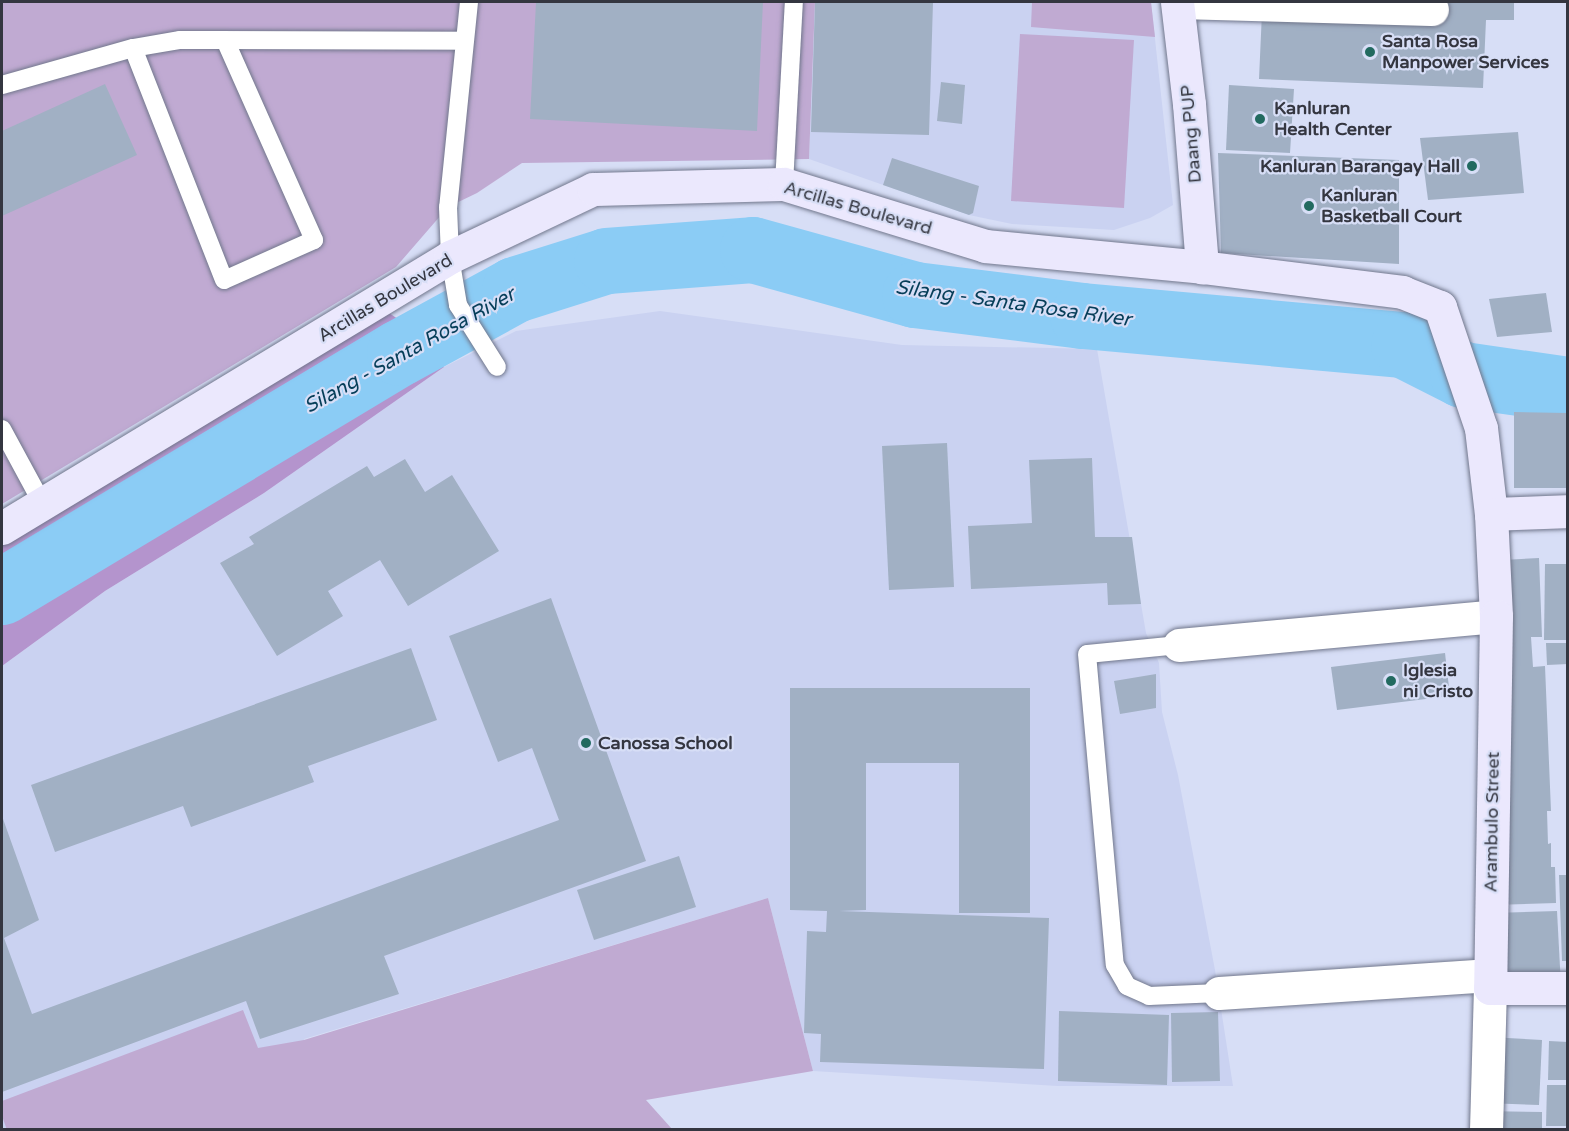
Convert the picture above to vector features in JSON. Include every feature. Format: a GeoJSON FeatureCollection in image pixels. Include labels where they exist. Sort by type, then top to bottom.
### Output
{"type":"FeatureCollection","features":[{"type":"Feature","properties":{"kind":"main road","name":"Daang PUP"},"geometry":{"type":"LineString","coordinates":[[1178,2],[1202,267]]}},
{"type":"Feature","properties":{"kind":"main road","name":"Arcillas Boulevard"},"geometry":{"type":"LineString","coordinates":[[2,528],[450,258],[592,189],[784,184],[985,246],[1202,267],[1402,292],[1440,308],[1481,428],[1491,514]]}},
{"type":"Feature","properties":{"kind":"main road"},"geometry":{"type":"LineString","coordinates":[[1491,514],[1568,511]]}},
{"type":"Feature","properties":{"kind":"main road","name":"Arambulo Street"},"geometry":{"type":"LineString","coordinates":[[1490,982],[1496,616],[1491,514]]}},
{"type":"Feature","properties":{"kind":"main road"},"geometry":{"type":"LineString","coordinates":[[1490,982],[1568,988]]}},
{"type":"Feature","properties":{"kind":"street"},"geometry":{"type":"LineString","coordinates":[[1178,2],[1432,9]]}},
{"type":"Feature","properties":{"kind":"street"},"geometry":{"type":"LineString","coordinates":[[1179,645],[1496,616]]}},
{"type":"Feature","properties":{"kind":"street"},"geometry":{"type":"LineString","coordinates":[[1219,993],[1490,982]]}},
{"type":"Feature","properties":{"kind":"street","name":"Arambulo Street"},"geometry":{"type":"LineString","coordinates":[[1486,1130],[1490,982]]}},
{"type":"Feature","properties":{"kind":"lane"},"geometry":{"type":"LineString","coordinates":[[469,2],[448,207],[450,258],[458,304],[497,367]]}},
{"type":"Feature","properties":{"kind":"lane"},"geometry":{"type":"LineString","coordinates":[[784,184],[794,2]]}},
{"type":"Feature","properties":{"kind":"lane"},"geometry":{"type":"LineString","coordinates":[[2,85],[133,48],[180,40],[464,41]]}},
{"type":"Feature","properties":{"kind":"lane"},"geometry":{"type":"LineString","coordinates":[[133,48],[224,280],[314,240],[225,40]]}},
{"type":"Feature","properties":{"kind":"lane"},"geometry":{"type":"LineString","coordinates":[[2,429],[42,503]]}},
{"type":"Feature","properties":{"kind":"lane"},"geometry":{"type":"LineString","coordinates":[[1179,645],[1087,654],[1115,965],[1127,986],[1149,996],[1219,993]]}},
{"type":"Feature","properties":{"kind":"shaded area"},"geometry":{"type":"Polygon","coordinates":[[[2,2],[815,2],[809,159],[522,163],[477,193],[448,207],[396,267],[2,504],[2,2]]]}},
{"type":"Feature","properties":{"kind":"shaded area"},"geometry":{"type":"Polygon","coordinates":[[[815,2],[1151,2],[1173,205],[1150,218],[1114,230],[1012,224],[969,215],[809,159],[815,2]]]}},
{"type":"Feature","properties":{"kind":"shaded area"},"geometry":{"type":"Polygon","coordinates":[[[1032,2],[1151,2],[1155,37],[1031,27],[1032,2]]]}},
{"type":"Feature","properties":{"kind":"shaded area"},"geometry":{"type":"Polygon","coordinates":[[[1020,34],[1134,40],[1124,208],[1011,201],[1020,34]]]}},
{"type":"Feature","properties":{"kind":"shaded area","name":"Canossa School"},"geometry":{"type":"Polygon","coordinates":[[[660,311],[902,345],[1097,349],[1146,633],[1159,663],[1162,712],[1178,775],[1215,970],[1233,1086],[1058,1086],[813,1071],[768,898],[304,1039],[335,1129],[2,1129],[2,666],[105,591],[264,493],[444,367],[516,331],[660,311]]]}},
{"type":"Feature","properties":{"kind":"shaded area"},"geometry":{"type":"Polygon","coordinates":[[[389,313],[410,327],[444,367],[264,493],[105,591],[2,666],[2,544],[389,313]]]}},
{"type":"Feature","properties":{"kind":"shaded area"},"geometry":{"type":"Polygon","coordinates":[[[768,898],[813,1071],[646,1100],[672,1129],[7,1130],[2,1116],[2,1101],[243,1010],[258,1048],[304,1040],[768,898]]]}},
{"type":"Feature","properties":{"kind":"building"},"geometry":{"type":"Polygon","coordinates":[[[536,2],[763,2],[757,131],[530,119],[536,2]]]}},
{"type":"Feature","properties":{"kind":"building"},"geometry":{"type":"Polygon","coordinates":[[[815,2],[933,2],[929,135],[811,132],[815,2]]]}},
{"type":"Feature","properties":{"kind":"building"},"geometry":{"type":"Polygon","coordinates":[[[1441,2],[1514,2],[1514,20],[1486,20],[1483,88],[1259,79],[1262,12],[1441,2]]]}},
{"type":"Feature","properties":{"kind":"building"},"geometry":{"type":"Polygon","coordinates":[[[941,82],[965,85],[962,124],[937,121],[941,82]]]}},
{"type":"Feature","properties":{"kind":"building"},"geometry":{"type":"Polygon","coordinates":[[[105,84],[137,155],[2,216],[2,131],[105,84]]]}},
{"type":"Feature","properties":{"kind":"building","name":"Kanluran Health Center"},"geometry":{"type":"Polygon","coordinates":[[[1229,85],[1294,89],[1290,153],[1226,150],[1229,85]]]}},
{"type":"Feature","properties":{"kind":"building","name":"Kanluran Barangay Hall"},"geometry":{"type":"Polygon","coordinates":[[[1518,132],[1524,193],[1428,200],[1420,138],[1518,132]]]}},
{"type":"Feature","properties":{"kind":"building","name":"Kanluran Basketball Court"},"geometry":{"type":"Polygon","coordinates":[[[1218,153],[1399,160],[1399,264],[1221,253],[1218,153]]]}},
{"type":"Feature","properties":{"kind":"building"},"geometry":{"type":"Polygon","coordinates":[[[892,158],[979,186],[973,213],[969,215],[883,185],[892,158]]]}},
{"type":"Feature","properties":{"kind":"building"},"geometry":{"type":"Polygon","coordinates":[[[1546,293],[1552,332],[1497,337],[1489,299],[1546,293]]]}},
{"type":"Feature","properties":{"kind":"building"},"geometry":{"type":"Polygon","coordinates":[[[1514,412],[1568,413],[1568,488],[1514,488],[1514,412]]]}},
{"type":"Feature","properties":{"kind":"building"},"geometry":{"type":"Polygon","coordinates":[[[947,443],[954,587],[889,590],[882,446],[947,443]]]}},
{"type":"Feature","properties":{"kind":"building"},"geometry":{"type":"Polygon","coordinates":[[[1092,458],[1095,537],[1132,537],[1141,604],[1108,605],[1107,583],[971,589],[968,526],[1032,523],[1029,460],[1092,458]]]}},
{"type":"Feature","properties":{"kind":"building"},"geometry":{"type":"Polygon","coordinates":[[[405,459],[425,492],[452,475],[499,551],[408,606],[380,560],[328,591],[343,616],[277,656],[220,563],[254,544],[249,537],[367,466],[374,477],[405,459]]]}},
{"type":"Feature","properties":{"kind":"building"},"geometry":{"type":"Polygon","coordinates":[[[1539,558],[1542,637],[1531,637],[1533,667],[1545,666],[1551,811],[1547,811],[1548,844],[1551,843],[1551,867],[1555,867],[1556,903],[1493,905],[1484,561],[1539,558]]]}},
{"type":"Feature","properties":{"kind":"building"},"geometry":{"type":"Polygon","coordinates":[[[1545,564],[1568,564],[1568,640],[1544,640],[1545,564]]]}},
{"type":"Feature","properties":{"kind":"building"},"geometry":{"type":"Polygon","coordinates":[[[551,598],[646,861],[384,956],[399,994],[260,1039],[246,1001],[2,1092],[2,816],[39,920],[4,938],[32,1014],[559,820],[532,748],[498,762],[449,636],[551,598]]]}},
{"type":"Feature","properties":{"kind":"building"},"geometry":{"type":"Polygon","coordinates":[[[1546,643],[1568,643],[1568,664],[1547,665],[1546,643]]]}},
{"type":"Feature","properties":{"kind":"building"},"geometry":{"type":"Polygon","coordinates":[[[411,648],[437,720],[308,766],[314,782],[191,827],[183,806],[55,852],[31,785],[411,648]]]}},
{"type":"Feature","properties":{"kind":"building","name":"Iglesia ni Cristo"},"geometry":{"type":"Polygon","coordinates":[[[1445,653],[1450,696],[1337,710],[1331,667],[1445,653]]]}},
{"type":"Feature","properties":{"kind":"building"},"geometry":{"type":"Polygon","coordinates":[[[1156,674],[1156,708],[1120,714],[1114,681],[1156,674]]]}},
{"type":"Feature","properties":{"kind":"building"},"geometry":{"type":"Polygon","coordinates":[[[790,688],[1030,688],[1030,913],[959,913],[959,763],[866,763],[866,910],[839,911],[1049,918],[1044,1069],[820,1062],[821,1034],[804,1033],[807,931],[826,932],[827,911],[790,910],[790,688]]]}},
{"type":"Feature","properties":{"kind":"building"},"geometry":{"type":"Polygon","coordinates":[[[679,856],[696,907],[594,940],[577,890],[679,856]]]}},
{"type":"Feature","properties":{"kind":"building"},"geometry":{"type":"Polygon","coordinates":[[[1559,875],[1568,875],[1568,961],[1562,961],[1559,875]]]}},
{"type":"Feature","properties":{"kind":"building"},"geometry":{"type":"Polygon","coordinates":[[[1557,911],[1561,986],[1496,989],[1493,913],[1557,911]]]}},
{"type":"Feature","properties":{"kind":"building"},"geometry":{"type":"Polygon","coordinates":[[[1059,1011],[1169,1015],[1167,1085],[1058,1081],[1059,1011]]]}},
{"type":"Feature","properties":{"kind":"building"},"geometry":{"type":"Polygon","coordinates":[[[1218,1012],[1220,1081],[1172,1082],[1171,1013],[1218,1012]]]}},
{"type":"Feature","properties":{"kind":"building"},"geometry":{"type":"Polygon","coordinates":[[[1489,1037],[1542,1040],[1539,1105],[1485,1103],[1489,1037]]]}},
{"type":"Feature","properties":{"kind":"building"},"geometry":{"type":"Polygon","coordinates":[[[1549,1041],[1568,1042],[1568,1080],[1548,1080],[1549,1041]]]}},
{"type":"Feature","properties":{"kind":"building"},"geometry":{"type":"Polygon","coordinates":[[[1547,1085],[1568,1085],[1568,1126],[1546,1126],[1547,1085]]]}},
{"type":"Feature","properties":{"kind":"building"},"geometry":{"type":"Polygon","coordinates":[[[1482,1111],[1542,1112],[1542,1130],[1481,1130],[1482,1111]]]}},
{"type":"Feature","properties":{"kind":"waterway","name":"Silang - Santa Rosa River"},"geometry":{"type":"LineString","coordinates":[[2,592],[400,353],[515,290],[607,261],[753,250],[915,295],[1083,316],[1404,345],[1463,375],[1568,390]]}},
{"type":"Feature","properties":{"kind":"place","name":"Santa Rosa Manpower Services"},"geometry":{"type":"Point","coordinates":[1370,52]}},
{"type":"Feature","properties":{"kind":"place","name":"Kanluran Health Center"},"geometry":{"type":"Point","coordinates":[1260,119]}},
{"type":"Feature","properties":{"kind":"place","name":"Kanluran Barangay Hall"},"geometry":{"type":"Point","coordinates":[1472,166]}},
{"type":"Feature","properties":{"kind":"place","name":"Kanluran Basketball Court"},"geometry":{"type":"Point","coordinates":[1309,206]}},
{"type":"Feature","properties":{"kind":"place","name":"Iglesia ni Cristo"},"geometry":{"type":"Point","coordinates":[1391,681]}},
{"type":"Feature","properties":{"kind":"place","name":"Canossa School"},"geometry":{"type":"Point","coordinates":[586,743]}}]}
